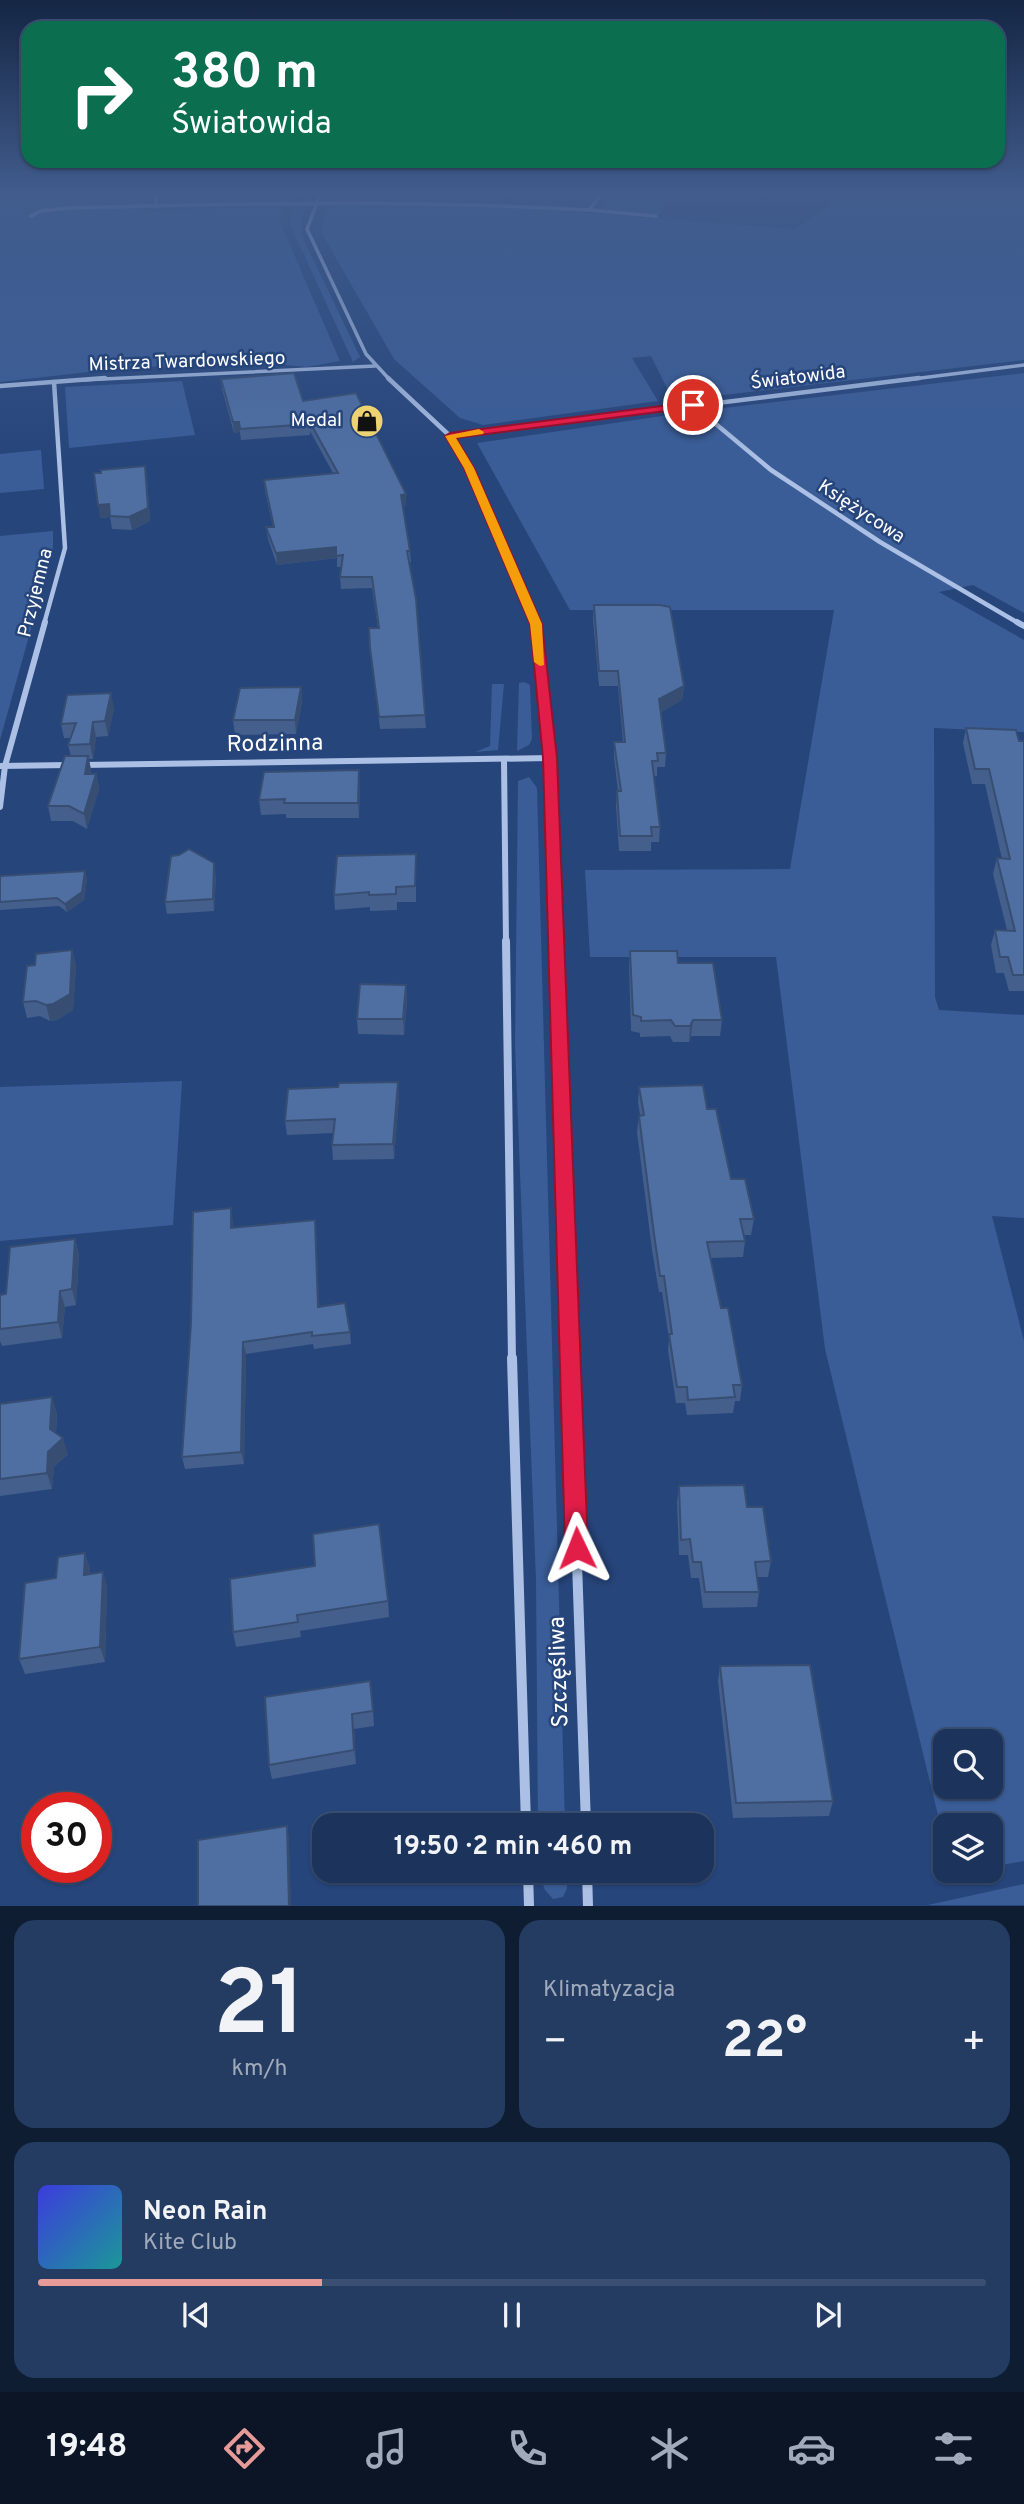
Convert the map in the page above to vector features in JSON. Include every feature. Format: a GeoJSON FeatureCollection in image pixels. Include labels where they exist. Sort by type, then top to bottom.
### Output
{"type":"FeatureCollection","features":[{"type":"Feature","properties":{"kind":"street","name":"Szczęśliwa"},"geometry":{"type":"LineString","coordinates":[[331,281],[361,347],[375,366],[450,436],[469,468],[536,624],[550,758],[586,1813]]}},
{"type":"Feature","properties":{"kind":"street","name":"Światowida"},"geometry":{"type":"LineString","coordinates":[[450,436],[1024,365]]}},
{"type":"Feature","properties":{"kind":"street","name":"Mistrza Twardowskiego"},"geometry":{"type":"LineString","coordinates":[[0,386],[143,375],[270,373],[375,366]]}},
{"type":"Feature","properties":{"kind":"street","name":"Przyjemna"},"geometry":{"type":"LineString","coordinates":[[0,807],[3,766],[65,548],[54,382]]}},
{"type":"Feature","properties":{"kind":"street","name":"Księżycowa"},"geometry":{"type":"LineString","coordinates":[[693,405],[771,470],[880,542],[1024,626]]}},
{"type":"Feature","properties":{"kind":"street"},"geometry":{"type":"LineString","coordinates":[[504,758],[513,1450],[526,1813]]}},
{"type":"Feature","properties":{"kind":"street","name":"Rodzinna"},"geometry":{"type":"LineString","coordinates":[[3,766],[550,758]]}},
{"type":"Feature","properties":{"kind":"street"},"geometry":{"type":"LineString","coordinates":[[528,1883],[529,1906]]}},
{"type":"Feature","properties":{"kind":"street"},"geometry":{"type":"LineString","coordinates":[[587,1883],[588,1906]]}},
{"type":"Feature","properties":{"kind":"shaded area"},"geometry":{"type":"Polygon","coordinates":[[[0,281],[305,281],[340,361],[307,367],[275,364],[132,367],[0,382],[0,281]]]}},
{"type":"Feature","properties":{"kind":"shaded area"},"geometry":{"type":"Polygon","coordinates":[[[316,281],[324,281],[360,357],[353,362],[316,281]]]}},
{"type":"Feature","properties":{"kind":"shaded area"},"geometry":{"type":"Polygon","coordinates":[[[349,281],[1024,281],[1024,360],[698,398],[671,396],[651,356],[632,358],[658,401],[483,425],[460,418],[394,359],[349,281]]]}},
{"type":"Feature","properties":{"kind":"shaded area"},"geometry":{"type":"Polygon","coordinates":[[[1024,373],[1024,613],[973,585],[939,592],[1024,640],[1024,732],[934,728],[935,997],[939,1010],[1024,1015],[1024,1218],[992,1216],[1024,1341],[1024,1861],[1003,1865],[1003,1813],[937,1813],[934,1799],[1003,1799],[1003,1729],[933,1729],[933,1794],[825,1349],[776,957],[590,957],[585,870],[790,869],[834,610],[570,610],[477,443],[690,412],[1024,373]]]}},
{"type":"Feature","properties":{"kind":"shaded area"},"geometry":{"type":"Polygon","coordinates":[[[182,381],[195,435],[69,448],[65,387],[182,381]]]}},
{"type":"Feature","properties":{"kind":"shaded area"},"geometry":{"type":"Polygon","coordinates":[[[41,450],[44,489],[0,493],[0,454],[41,450]]]}},
{"type":"Feature","properties":{"kind":"shaded area"},"geometry":{"type":"Polygon","coordinates":[[[53,531],[53,550],[0,740],[0,536],[53,531]]]}},
{"type":"Feature","properties":{"kind":"shaded area"},"geometry":{"type":"Polygon","coordinates":[[[519,683],[530,685],[532,739],[529,745],[517,751],[519,683]]]}},
{"type":"Feature","properties":{"kind":"shaded area"},"geometry":{"type":"Polygon","coordinates":[[[492,684],[504,684],[498,750],[475,752],[490,746],[492,684]]]}},
{"type":"Feature","properties":{"kind":"shaded area"},"geometry":{"type":"Polygon","coordinates":[[[529,777],[537,788],[565,1813],[538,1813],[536,1580],[515,1045],[518,781],[529,777]]]}},
{"type":"Feature","properties":{"kind":"shaded area"},"geometry":{"type":"Polygon","coordinates":[[[182,1081],[173,1225],[0,1241],[0,1087],[182,1081]]]}},
{"type":"Feature","properties":{"kind":"shaded area"},"geometry":{"type":"Polygon","coordinates":[[[542,1883],[567,1883],[563,1897],[553,1899],[542,1883]]]}},
{"type":"Feature","properties":{"kind":"shaded area"},"geometry":{"type":"Polygon","coordinates":[[[1024,1884],[1024,1905],[928,1905],[1024,1884]]]}},
{"type":"Feature","properties":{"kind":"building"},"geometry":{"type":"Polygon","coordinates":[[[294,373],[303,401],[356,393],[406,494],[401,495],[416,599],[425,715],[379,717],[369,628],[379,628],[372,577],[340,577],[343,555],[336,556],[336,547],[276,553],[266,527],[274,527],[264,480],[338,473],[307,417],[310,424],[240,429],[239,422],[233,422],[221,379],[294,373]]]}},
{"type":"Feature","properties":{"kind":"building"},"geometry":{"type":"Polygon","coordinates":[[[145,466],[148,508],[129,517],[110,516],[109,504],[98,505],[94,473],[145,466]]]}},
{"type":"Feature","properties":{"kind":"building"},"geometry":{"type":"Polygon","coordinates":[[[594,605],[670,607],[684,686],[659,699],[666,753],[657,753],[658,761],[652,761],[660,827],[651,827],[652,836],[620,836],[617,791],[621,791],[614,742],[625,742],[618,671],[599,671],[594,605]]]}},
{"type":"Feature","properties":{"kind":"building"},"geometry":{"type":"Polygon","coordinates":[[[301,687],[295,720],[233,720],[240,688],[301,687]]]}},
{"type":"Feature","properties":{"kind":"building"},"geometry":{"type":"Polygon","coordinates":[[[111,693],[105,721],[93,722],[90,744],[68,745],[76,723],[61,724],[67,695],[111,693]]]}},
{"type":"Feature","properties":{"kind":"building"},"geometry":{"type":"Polygon","coordinates":[[[966,728],[1016,730],[1019,741],[1024,741],[1024,975],[1013,975],[1008,957],[1000,957],[995,930],[1015,931],[997,858],[1010,859],[989,769],[975,769],[966,728]]]}},
{"type":"Feature","properties":{"kind":"building"},"geometry":{"type":"Polygon","coordinates":[[[65,756],[88,756],[85,774],[96,774],[84,814],[69,806],[48,806],[65,756]]]}},
{"type":"Feature","properties":{"kind":"building"},"geometry":{"type":"Polygon","coordinates":[[[359,770],[358,803],[284,803],[285,799],[259,800],[264,772],[359,770]]]}},
{"type":"Feature","properties":{"kind":"building"},"geometry":{"type":"Polygon","coordinates":[[[189,849],[214,863],[213,899],[165,902],[171,856],[189,849]]]}},
{"type":"Feature","properties":{"kind":"building"},"geometry":{"type":"Polygon","coordinates":[[[416,854],[415,886],[396,887],[396,894],[369,895],[369,892],[334,895],[337,856],[416,854]]]}},
{"type":"Feature","properties":{"kind":"building"},"geometry":{"type":"Polygon","coordinates":[[[85,871],[82,892],[65,904],[57,898],[0,902],[0,876],[85,871]]]}},
{"type":"Feature","properties":{"kind":"building"},"geometry":{"type":"Polygon","coordinates":[[[72,950],[70,994],[53,1004],[23,1002],[27,966],[35,965],[36,954],[72,950]]]}},
{"type":"Feature","properties":{"kind":"building"},"geometry":{"type":"Polygon","coordinates":[[[630,951],[677,951],[678,963],[713,963],[722,1020],[693,1020],[690,1026],[675,1026],[671,1020],[641,1021],[641,1017],[633,1015],[630,951]]]}},
{"type":"Feature","properties":{"kind":"building"},"geometry":{"type":"Polygon","coordinates":[[[360,984],[406,985],[403,1019],[357,1019],[360,984]]]}},
{"type":"Feature","properties":{"kind":"building"},"geometry":{"type":"Polygon","coordinates":[[[398,1082],[393,1144],[332,1145],[335,1119],[285,1121],[288,1089],[338,1087],[339,1083],[398,1082]]]}},
{"type":"Feature","properties":{"kind":"building"},"geometry":{"type":"Polygon","coordinates":[[[703,1085],[707,1109],[716,1109],[731,1179],[745,1179],[754,1219],[740,1219],[745,1241],[707,1242],[721,1308],[728,1308],[742,1385],[733,1385],[735,1397],[688,1400],[687,1387],[677,1387],[664,1276],[660,1276],[639,1116],[644,1115],[639,1087],[703,1085]]]}},
{"type":"Feature","properties":{"kind":"building"},"geometry":{"type":"Polygon","coordinates":[[[231,1208],[231,1228],[315,1220],[318,1307],[345,1303],[350,1332],[312,1336],[312,1332],[243,1342],[241,1452],[182,1457],[191,1323],[193,1212],[231,1208]]]}},
{"type":"Feature","properties":{"kind":"building"},"geometry":{"type":"Polygon","coordinates":[[[75,1239],[72,1289],[60,1291],[58,1322],[0,1329],[0,1295],[6,1294],[10,1247],[75,1239]]]}},
{"type":"Feature","properties":{"kind":"building"},"geometry":{"type":"Polygon","coordinates":[[[52,1397],[50,1429],[63,1438],[48,1452],[47,1473],[0,1479],[0,1404],[52,1397]]]}},
{"type":"Feature","properties":{"kind":"building"},"geometry":{"type":"Polygon","coordinates":[[[744,1485],[747,1507],[763,1507],[771,1561],[755,1562],[759,1592],[705,1592],[701,1562],[693,1562],[690,1539],[681,1540],[679,1486],[744,1485]]]}},
{"type":"Feature","properties":{"kind":"building"},"geometry":{"type":"Polygon","coordinates":[[[379,1524],[388,1601],[297,1615],[298,1622],[233,1632],[230,1579],[315,1566],[313,1534],[379,1524]]]}},
{"type":"Feature","properties":{"kind":"building"},"geometry":{"type":"Polygon","coordinates":[[[85,1553],[84,1575],[103,1572],[100,1647],[19,1659],[25,1583],[56,1578],[58,1557],[85,1553]]]}},
{"type":"Feature","properties":{"kind":"building"},"geometry":{"type":"Polygon","coordinates":[[[810,1665],[833,1801],[736,1803],[720,1666],[810,1665]]]}},
{"type":"Feature","properties":{"kind":"building"},"geometry":{"type":"Polygon","coordinates":[[[370,1681],[373,1711],[352,1714],[354,1750],[269,1765],[265,1697],[370,1681]]]}},
{"type":"Feature","properties":{"kind":"building"},"geometry":{"type":"Polygon","coordinates":[[[287,1826],[289,1906],[198,1906],[198,1840],[287,1826]]]}},
{"type":"Feature","properties":{"kind":"slow traffic"},"geometry":{"type":"LineString","coordinates":[[479,432],[450,436],[469,468],[536,624],[540,662]]}},
{"type":"Feature","properties":{"kind":"place","name":"Medal"},"geometry":{"type":"Point","coordinates":[367,421]}},
{"type":"Feature","properties":{"kind":"route"},"geometry":{"type":"LineString","coordinates":[[577,1548],[550,758],[536,624],[469,468],[450,436],[693,405]]}}]}
